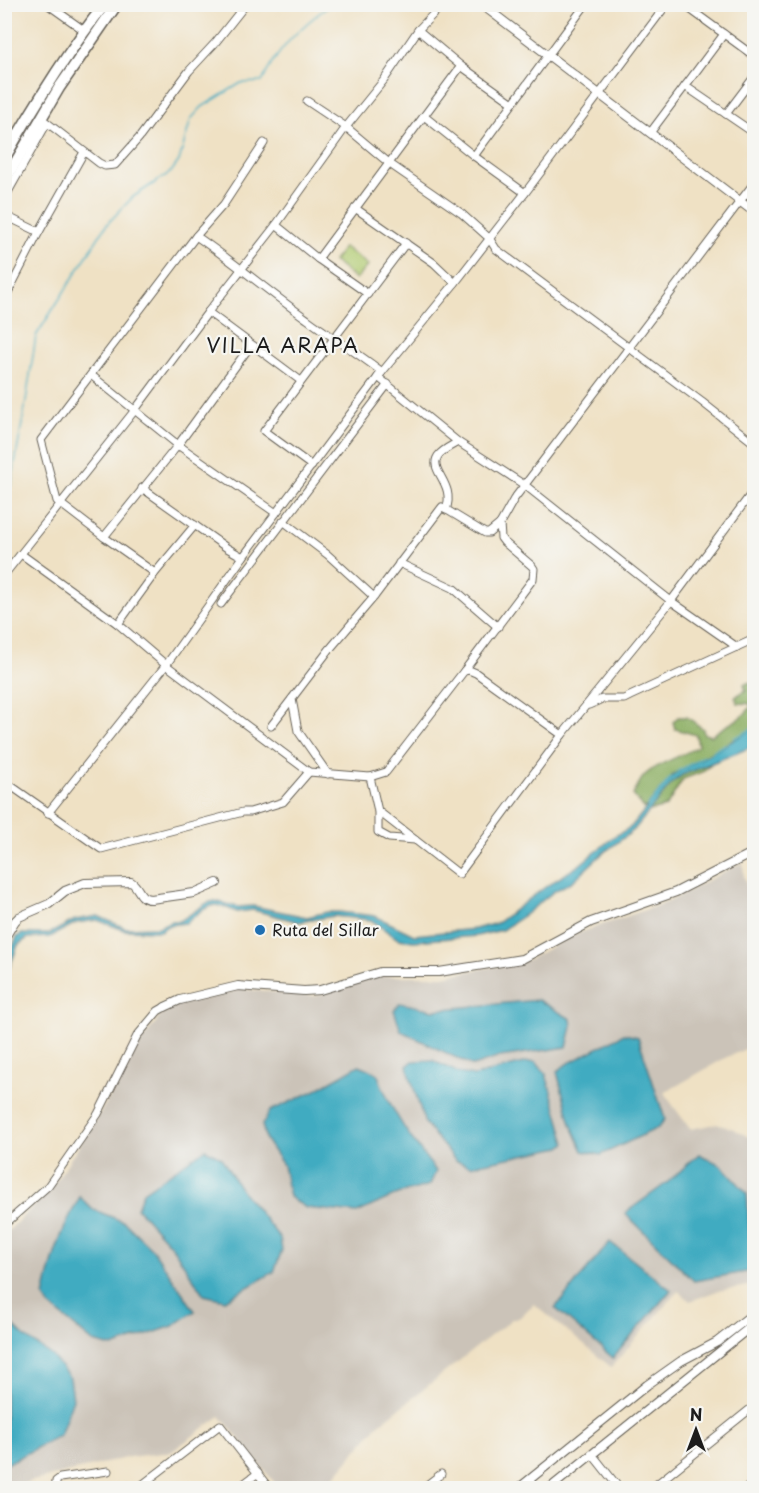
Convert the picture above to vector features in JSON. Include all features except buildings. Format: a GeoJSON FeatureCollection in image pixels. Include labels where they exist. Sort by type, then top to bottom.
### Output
{"type":"FeatureCollection","features":[{"type":"Feature","properties":{"kind":"main road"},"geometry":{"type":"LineString","coordinates":[[4,159],[10,138],[105,4]]}},
{"type":"Feature","properties":{"kind":"main road"},"geometry":{"type":"LineString","coordinates":[[4,182],[117,4]]}},
{"type":"Feature","properties":{"kind":"street"},"geometry":{"type":"LineString","coordinates":[[4,199],[44,121],[99,163],[105,166],[115,165],[246,4]]}},
{"type":"Feature","properties":{"kind":"street"},"geometry":{"type":"LineString","coordinates":[[481,4],[754,212]]}},
{"type":"Feature","properties":{"kind":"street"},"geometry":{"type":"LineString","coordinates":[[48,813],[166,665],[243,557],[380,374],[525,193],[667,4]]}},
{"type":"Feature","properties":{"kind":"street"},"geometry":{"type":"LineString","coordinates":[[683,4],[754,56]]}},
{"type":"Feature","properties":{"kind":"street"},"geometry":{"type":"LineString","coordinates":[[4,575],[135,410],[207,312],[276,225],[346,128],[384,80],[418,30],[442,5]]}},
{"type":"Feature","properties":{"kind":"street"},"geometry":{"type":"LineString","coordinates":[[474,156],[585,5]]}},
{"type":"Feature","properties":{"kind":"street"},"geometry":{"type":"LineString","coordinates":[[52,6],[85,31]]}},
{"type":"Feature","properties":{"kind":"street"},"geometry":{"type":"LineString","coordinates":[[418,30],[461,66],[513,103]]}},
{"type":"Feature","properties":{"kind":"street"},"geometry":{"type":"LineString","coordinates":[[650,133],[724,34]]}},
{"type":"Feature","properties":{"kind":"street"},"geometry":{"type":"LineString","coordinates":[[318,259],[461,66]]}},
{"type":"Feature","properties":{"kind":"street"},"geometry":{"type":"LineString","coordinates":[[726,114],[754,77]]}},
{"type":"Feature","properties":{"kind":"street"},"geometry":{"type":"LineString","coordinates":[[685,86],[754,133]]}},
{"type":"Feature","properties":{"kind":"street"},"geometry":{"type":"LineString","coordinates":[[307,101],[346,128],[390,164],[461,213],[489,238],[496,249],[754,443]]}},
{"type":"Feature","properties":{"kind":"street"},"geometry":{"type":"LineString","coordinates":[[424,116],[525,193]]}},
{"type":"Feature","properties":{"kind":"street"},"geometry":{"type":"LineString","coordinates":[[155,573],[57,501],[41,440],[196,236],[224,204],[264,143]]}},
{"type":"Feature","properties":{"kind":"street"},"geometry":{"type":"LineString","coordinates":[[4,300],[84,152]]}},
{"type":"Feature","properties":{"kind":"street"},"geometry":{"type":"LineString","coordinates":[[271,726],[442,507],[485,533],[489,533],[500,524],[514,499],[754,183]]}},
{"type":"Feature","properties":{"kind":"street"},"geometry":{"type":"LineString","coordinates":[[355,208],[434,263],[455,283]]}},
{"type":"Feature","properties":{"kind":"street"},"geometry":{"type":"LineString","coordinates":[[4,215],[39,232]]}},
{"type":"Feature","properties":{"kind":"street"},"geometry":{"type":"LineString","coordinates":[[276,225],[318,259],[369,294]]}},
{"type":"Feature","properties":{"kind":"street"},"geometry":{"type":"LineString","coordinates":[[196,236],[334,337],[458,442],[526,486],[671,602],[737,647]]}},
{"type":"Feature","properties":{"kind":"street"},"geometry":{"type":"LineString","coordinates":[[312,466],[264,431],[406,243]]}},
{"type":"Feature","properties":{"kind":"street"},"geometry":{"type":"LineString","coordinates":[[207,312],[302,381]]}},
{"type":"Feature","properties":{"kind":"street"},"geometry":{"type":"LineString","coordinates":[[104,537],[178,445],[251,345]]}},
{"type":"Feature","properties":{"kind":"street"},"geometry":{"type":"LineString","coordinates":[[91,375],[178,445],[276,513]]}},
{"type":"Feature","properties":{"kind":"street"},"geometry":{"type":"LineString","coordinates":[[221,604],[388,384]]}},
{"type":"Feature","properties":{"kind":"street"},"geometry":{"type":"LineString","coordinates":[[446,510],[450,500],[448,490],[437,470],[436,459],[458,442]]}},
{"type":"Feature","properties":{"kind":"street"},"geometry":{"type":"LineString","coordinates":[[142,488],[243,557]]}},
{"type":"Feature","properties":{"kind":"street"},"geometry":{"type":"LineString","coordinates":[[378,811],[459,874],[562,735],[671,602],[754,490]]}},
{"type":"Feature","properties":{"kind":"street"},"geometry":{"type":"LineString","coordinates":[[283,521],[328,555],[374,597]]}},
{"type":"Feature","properties":{"kind":"street"},"geometry":{"type":"LineString","coordinates":[[21,554],[118,624],[166,665],[309,772],[370,777],[386,772],[533,579],[532,566],[501,538],[500,524]]}},
{"type":"Feature","properties":{"kind":"street"},"geometry":{"type":"LineString","coordinates":[[118,624],[155,573],[195,525]]}},
{"type":"Feature","properties":{"kind":"street"},"geometry":{"type":"LineString","coordinates":[[399,563],[453,588],[498,627]]}},
{"type":"Feature","properties":{"kind":"street"},"geometry":{"type":"LineString","coordinates":[[586,706],[602,699],[624,699],[754,639]]}},
{"type":"Feature","properties":{"kind":"street"},"geometry":{"type":"LineString","coordinates":[[464,671],[469,670],[476,673],[562,735]]}},
{"type":"Feature","properties":{"kind":"street"},"geometry":{"type":"LineString","coordinates":[[292,699],[298,731],[328,774]]}},
{"type":"Feature","properties":{"kind":"street"},"geometry":{"type":"LineString","coordinates":[[4,781],[101,849],[283,802],[309,772]]}},
{"type":"Feature","properties":{"kind":"street"},"geometry":{"type":"LineString","coordinates":[[370,777],[376,794],[378,832],[383,836],[417,840]]}},
{"type":"Feature","properties":{"kind":"street"},"geometry":{"type":"LineString","coordinates":[[4,1225],[48,1186],[98,1114],[137,1036],[158,1011],[165,1007],[180,1000],[238,986],[320,990],[380,972],[439,972],[511,962],[522,959],[591,922],[676,892],[754,852]]}},
{"type":"Feature","properties":{"kind":"street"},"geometry":{"type":"LineString","coordinates":[[4,939],[19,918],[49,904],[65,891],[85,883],[131,882],[135,884],[141,896],[151,899],[194,893],[217,883]]}},
{"type":"Feature","properties":{"kind":"street"},"geometry":{"type":"LineString","coordinates":[[519,1488],[647,1385],[681,1361],[717,1342],[754,1312]]}},
{"type":"Feature","properties":{"kind":"street"},"geometry":{"type":"LineString","coordinates":[[550,1488],[754,1324]]}},
{"type":"Feature","properties":{"kind":"street"},"geometry":{"type":"LineString","coordinates":[[652,1488],[754,1406]]}},
{"type":"Feature","properties":{"kind":"street"},"geometry":{"type":"LineString","coordinates":[[138,1488],[220,1425],[269,1488]]}},
{"type":"Feature","properties":{"kind":"street"},"geometry":{"type":"LineString","coordinates":[[592,1454],[619,1488]]}},
{"type":"Feature","properties":{"kind":"street"},"geometry":{"type":"LineString","coordinates":[[51,1488],[60,1478],[108,1471]]}},
{"type":"Feature","properties":{"kind":"street"},"geometry":{"type":"LineString","coordinates":[[238,1488],[258,1473]]}},
{"type":"Feature","properties":{"kind":"street"},"geometry":{"type":"LineString","coordinates":[[423,1488],[441,1474]]}},
{"type":"Feature","properties":{"kind":"street"},"geometry":{"type":"LineString","coordinates":[[747,1488],[754,1482]]}},
{"type":"Feature","properties":{"kind":"shaded area"},"geometry":{"type":"Polygon","coordinates":[[[743,862],[744,877],[754,903],[754,1045],[725,1058],[664,1093],[690,1129],[716,1124],[734,1129],[754,1140],[754,1285],[717,1291],[690,1301],[678,1291],[611,1367],[534,1304],[519,1318],[512,1319],[377,1426],[325,1488],[279,1488],[220,1416],[171,1452],[129,1457],[5,1488],[5,1234],[51,1189],[117,1086],[138,1046],[162,1014],[175,1005],[241,989],[316,996],[375,976],[443,976],[525,961],[576,934],[668,902],[743,862]]]}},
{"type":"Feature","properties":{"kind":"green space"},"geometry":{"type":"Polygon","coordinates":[[[344,247],[368,265],[356,279],[333,261],[344,247]]]}},
{"type":"Feature","properties":{"kind":"green space"},"geometry":{"type":"Polygon","coordinates":[[[752,682],[754,728],[673,775],[645,809],[633,795],[644,776],[658,766],[698,746],[696,735],[675,729],[673,722],[678,717],[687,717],[703,729],[704,734],[711,736],[748,710],[752,704],[738,703],[735,697],[746,690],[744,684],[752,682]]]}},
{"type":"Feature","properties":{"kind":"green space"},"geometry":{"type":"Polygon","coordinates":[[[711,764],[702,772],[683,779],[666,807],[649,811],[672,783],[682,775],[711,764]]]}},
{"type":"Feature","properties":{"kind":"water"},"geometry":{"type":"Polygon","coordinates":[[[754,728],[754,746],[682,775],[672,783],[634,830],[602,854],[573,881],[553,892],[502,930],[477,936],[414,941],[398,939],[371,920],[334,916],[299,922],[253,910],[237,912],[214,905],[202,910],[186,923],[169,925],[160,931],[124,930],[97,920],[76,923],[50,937],[28,938],[18,945],[5,979],[5,963],[17,937],[22,934],[49,934],[75,920],[98,916],[125,928],[159,927],[171,921],[180,921],[207,903],[215,901],[237,907],[253,906],[307,917],[327,912],[375,916],[414,935],[475,929],[497,923],[578,866],[615,836],[631,827],[673,775],[754,728]]]}},
{"type":"Feature","properties":{"kind":"water"},"geometry":{"type":"Polygon","coordinates":[[[538,1000],[571,1019],[572,1027],[567,1047],[500,1057],[473,1066],[401,1031],[394,1010],[400,1003],[434,1010],[538,1000]]]}},
{"type":"Feature","properties":{"kind":"water"},"geometry":{"type":"Polygon","coordinates":[[[624,1034],[638,1037],[665,1119],[658,1128],[601,1155],[583,1151],[571,1124],[557,1072],[565,1065],[624,1034]]]}},
{"type":"Feature","properties":{"kind":"water"},"geometry":{"type":"Polygon","coordinates":[[[432,1060],[459,1073],[474,1076],[527,1062],[536,1062],[546,1074],[566,1143],[561,1147],[470,1166],[455,1160],[425,1124],[407,1066],[413,1061],[432,1060]]]}},
{"type":"Feature","properties":{"kind":"water"},"geometry":{"type":"Polygon","coordinates":[[[359,1065],[377,1073],[402,1125],[436,1171],[430,1185],[398,1194],[357,1213],[306,1208],[289,1197],[283,1165],[266,1140],[262,1125],[270,1111],[314,1091],[359,1065]]]}},
{"type":"Feature","properties":{"kind":"water"},"geometry":{"type":"Polygon","coordinates":[[[205,1149],[221,1157],[239,1187],[280,1238],[282,1250],[274,1272],[225,1300],[204,1295],[173,1248],[137,1208],[143,1192],[205,1149]]]}},
{"type":"Feature","properties":{"kind":"water"},"geometry":{"type":"Polygon","coordinates":[[[699,1154],[721,1165],[747,1193],[752,1271],[694,1281],[625,1213],[668,1182],[699,1154]]]}},
{"type":"Feature","properties":{"kind":"water"},"geometry":{"type":"Polygon","coordinates":[[[80,1197],[92,1209],[124,1222],[153,1250],[195,1311],[173,1326],[112,1347],[93,1342],[49,1305],[44,1297],[53,1258],[67,1221],[80,1197]]]}},
{"type":"Feature","properties":{"kind":"water"},"geometry":{"type":"Polygon","coordinates":[[[610,1242],[671,1290],[613,1358],[555,1308],[610,1242]]]}},
{"type":"Feature","properties":{"kind":"water"},"geometry":{"type":"Polygon","coordinates":[[[5,1318],[24,1336],[52,1356],[70,1378],[73,1399],[60,1435],[5,1465],[5,1318]]]}},
{"type":"Feature","properties":{"kind":"waterway"},"geometry":{"type":"LineString","coordinates":[[4,494],[11,485],[36,336],[107,224],[133,197],[171,172],[179,161],[191,119],[202,107],[241,83],[262,82],[275,59],[291,38],[332,4]]}},
{"type":"Feature","properties":{"kind":"waterway"},"geometry":{"type":"LineString","coordinates":[[734,738],[754,728]]}},
{"type":"Feature","properties":{"kind":"waterway"},"geometry":{"type":"LineString","coordinates":[[713,751],[725,744]]}},
{"type":"Feature","properties":{"kind":"waterway"},"geometry":{"type":"LineString","coordinates":[[677,772],[704,756]]}},
{"type":"Feature","properties":{"kind":"waterway"},"geometry":{"type":"LineString","coordinates":[[648,806],[671,777]]}},
{"type":"Feature","properties":{"kind":"place","name":"Ruta del Sillar"},"geometry":{"type":"Point","coordinates":[260,930]}},
{"type":"Feature","properties":{"kind":"district","name":"VILLA ARAPA"},"geometry":{"type":"Point","coordinates":[283,346]}}]}
